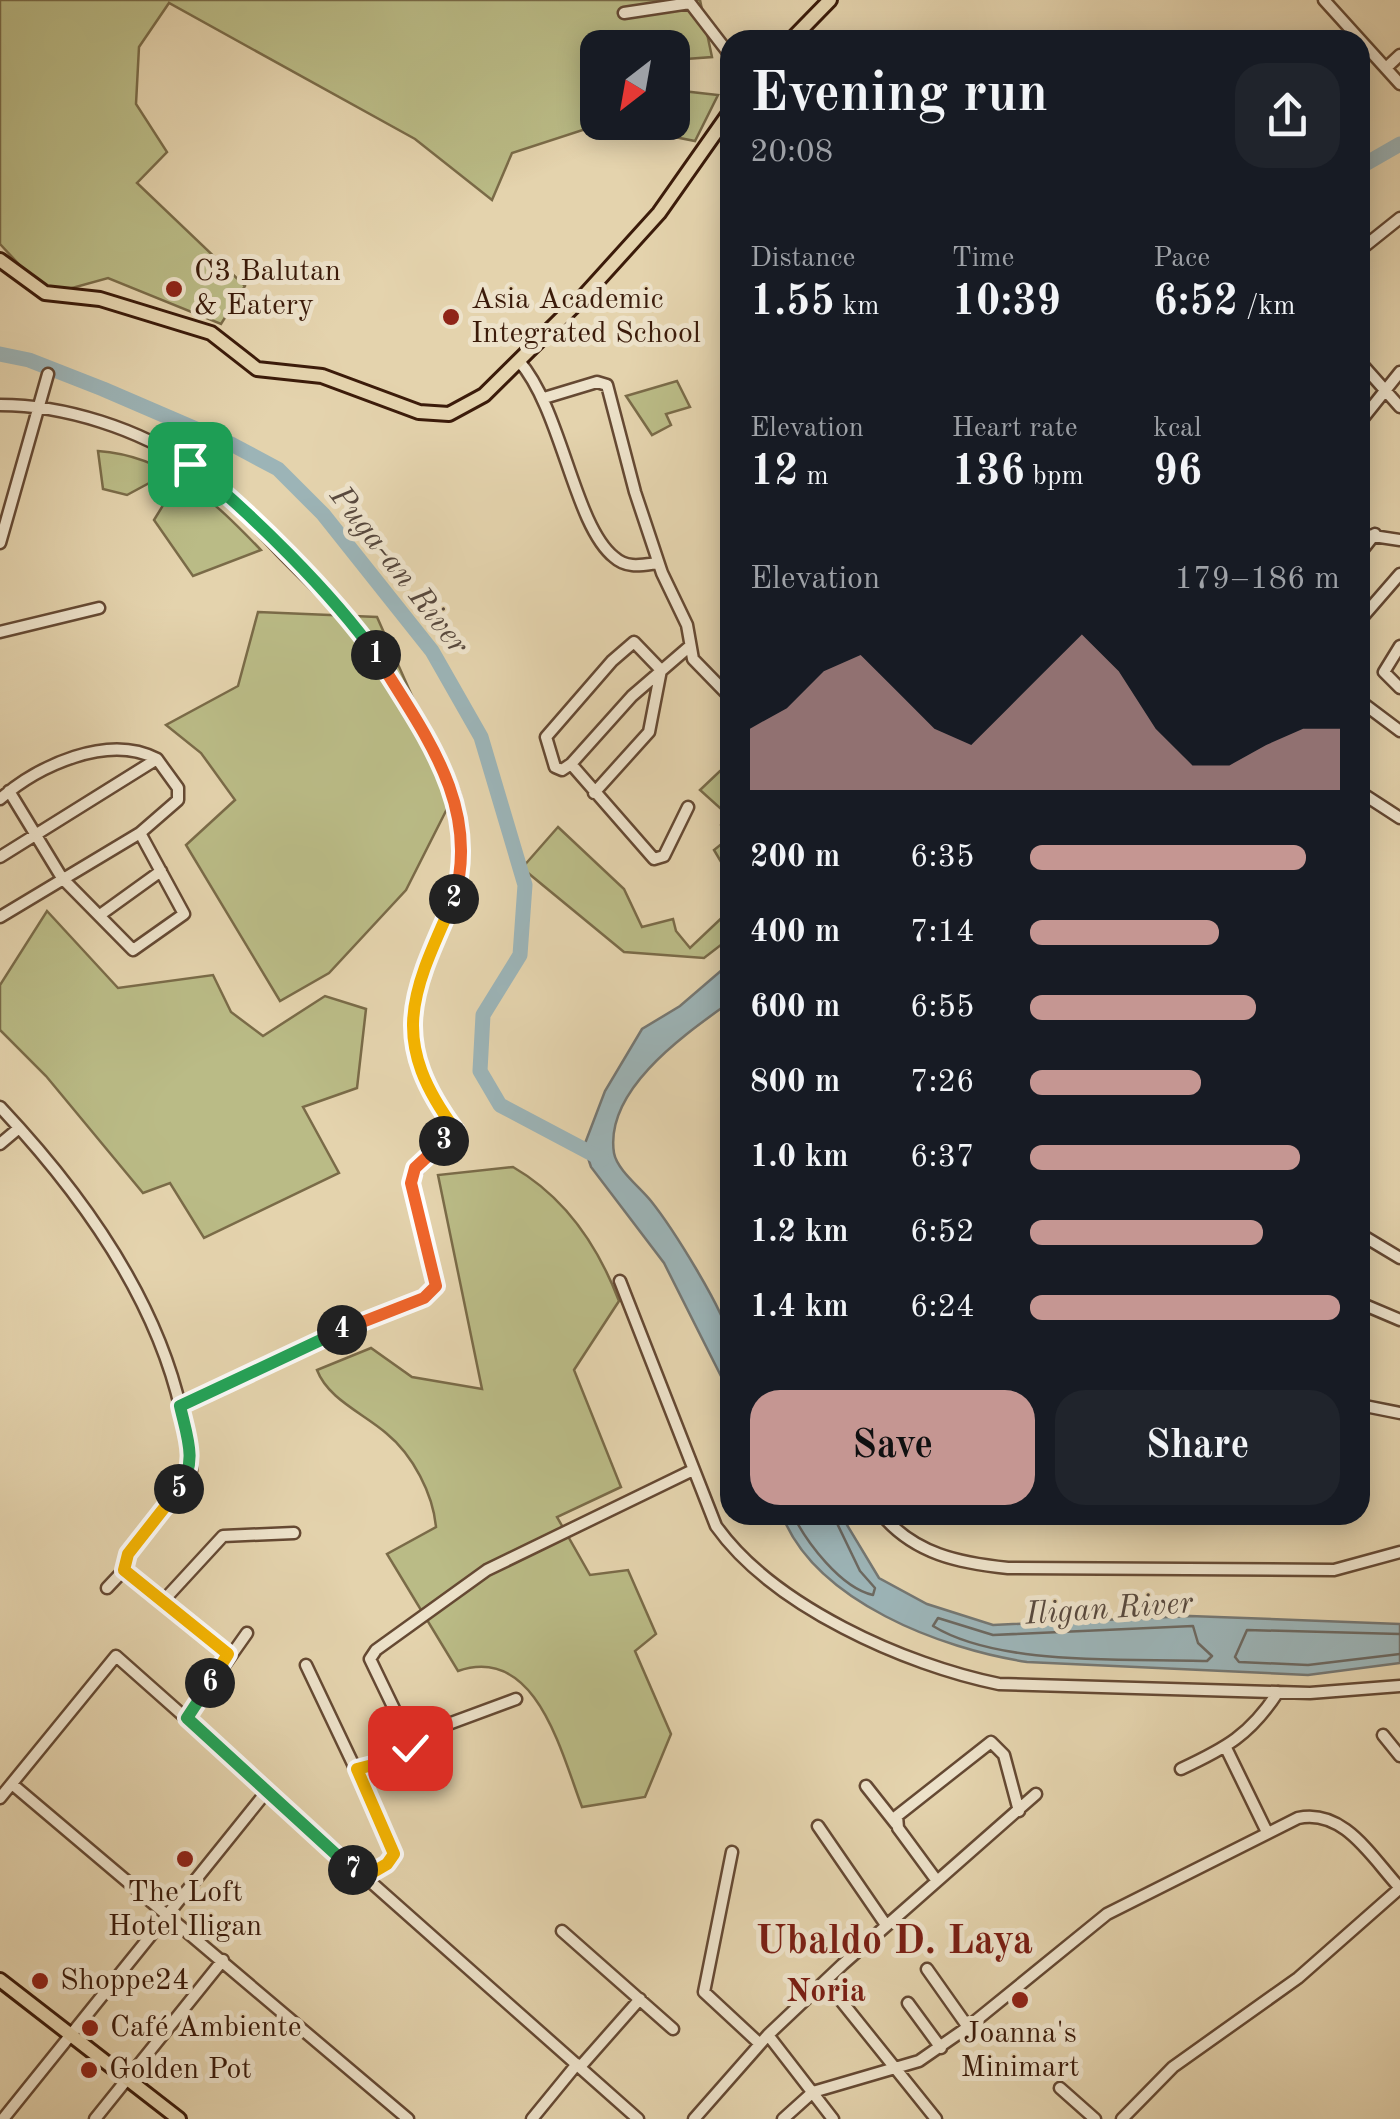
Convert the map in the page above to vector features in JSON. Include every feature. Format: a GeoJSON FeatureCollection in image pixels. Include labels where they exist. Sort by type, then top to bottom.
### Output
{"type":"FeatureCollection","features":[{"type":"Feature","properties":{"kind":"main road"},"geometry":{"type":"LineString","coordinates":[[801,30],[830,0]]}},
{"type":"Feature","properties":{"kind":"main road"},"geometry":{"type":"LineString","coordinates":[[0,260],[45,292],[132,307],[212,333],[257,369],[322,376],[419,412],[449,414],[468,406],[519,361],[659,213],[720,126]]}},
{"type":"Feature","properties":{"kind":"main road"},"geometry":{"type":"LineString","coordinates":[[0,1980],[179,2119]]}},
{"type":"Feature","properties":{"kind":"street"},"geometry":{"type":"LineString","coordinates":[[1328,1],[1353,30]]}},
{"type":"Feature","properties":{"kind":"street"},"geometry":{"type":"LineString","coordinates":[[624,13],[690,3],[720,42]]}},
{"type":"Feature","properties":{"kind":"street"},"geometry":{"type":"LineString","coordinates":[[1370,50],[1400,84]]}},
{"type":"Feature","properties":{"kind":"street"},"geometry":{"type":"LineString","coordinates":[[1386,68],[1400,56]]}},
{"type":"Feature","properties":{"kind":"street"},"geometry":{"type":"LineString","coordinates":[[1370,242],[1400,218]]}},
{"type":"Feature","properties":{"kind":"street"},"geometry":{"type":"LineString","coordinates":[[519,361],[544,398],[608,551],[627,565],[658,563]]}},
{"type":"Feature","properties":{"kind":"street"},"geometry":{"type":"LineString","coordinates":[[1370,411],[1400,372]]}},
{"type":"Feature","properties":{"kind":"street"},"geometry":{"type":"LineString","coordinates":[[1370,373],[1400,406]]}},
{"type":"Feature","properties":{"kind":"street"},"geometry":{"type":"LineString","coordinates":[[0,543],[48,374]]}},
{"type":"Feature","properties":{"kind":"street"},"geometry":{"type":"LineString","coordinates":[[544,398],[597,382],[607,386],[658,563],[680,606],[698,667],[720,688]]}},
{"type":"Feature","properties":{"kind":"street"},"geometry":{"type":"LineString","coordinates":[[0,405],[42,405],[154,446],[190,464],[225,492],[340,610],[374,652],[447,773],[459,815],[462,846],[456,896],[419,980],[410,1022],[415,1057],[434,1101],[456,1131],[423,1158],[411,1183],[436,1286],[424,1298],[368,1318],[180,1406]]}},
{"type":"Feature","properties":{"kind":"street"},"geometry":{"type":"LineString","coordinates":[[1370,534],[1400,540]]}},
{"type":"Feature","properties":{"kind":"street"},"geometry":{"type":"LineString","coordinates":[[1370,540],[1375,534]]}},
{"type":"Feature","properties":{"kind":"street"},"geometry":{"type":"LineString","coordinates":[[1370,608],[1400,574]]}},
{"type":"Feature","properties":{"kind":"street"},"geometry":{"type":"LineString","coordinates":[[0,632],[99,608]]}},
{"type":"Feature","properties":{"kind":"street"},"geometry":{"type":"LineString","coordinates":[[661,670],[634,642],[612,661],[546,737],[555,767],[562,770],[572,764],[661,670],[690,646]]}},
{"type":"Feature","properties":{"kind":"street"},"geometry":{"type":"LineString","coordinates":[[1400,646],[1384,672],[1400,688]]}},
{"type":"Feature","properties":{"kind":"street"},"geometry":{"type":"LineString","coordinates":[[594,793],[649,732],[661,670]]}},
{"type":"Feature","properties":{"kind":"street"},"geometry":{"type":"LineString","coordinates":[[1370,709],[1400,731]]}},
{"type":"Feature","properties":{"kind":"street"},"geometry":{"type":"LineString","coordinates":[[0,917],[62,878],[140,833],[178,800],[178,788],[157,759],[121,750],[56,762],[5,795],[62,878],[133,950],[182,920],[182,908],[140,833]]}},
{"type":"Feature","properties":{"kind":"street"},"geometry":{"type":"LineString","coordinates":[[0,857],[157,759]]}},
{"type":"Feature","properties":{"kind":"street"},"geometry":{"type":"LineString","coordinates":[[572,764],[646,852],[658,860],[688,807]]}},
{"type":"Feature","properties":{"kind":"street"},"geometry":{"type":"LineString","coordinates":[[1370,798],[1400,818]]}},
{"type":"Feature","properties":{"kind":"street"},"geometry":{"type":"LineString","coordinates":[[100,916],[161,871]]}},
{"type":"Feature","properties":{"kind":"street"},"geometry":{"type":"LineString","coordinates":[[0,1107],[68,1188],[149,1312],[173,1370],[190,1471],[128,1554],[124,1570],[107,1588]]}},
{"type":"Feature","properties":{"kind":"street"},"geometry":{"type":"LineString","coordinates":[[0,1144],[19,1128]]}},
{"type":"Feature","properties":{"kind":"street"},"geometry":{"type":"LineString","coordinates":[[1370,1240],[1400,1258]]}},
{"type":"Feature","properties":{"kind":"street"},"geometry":{"type":"LineString","coordinates":[[620,1281],[716,1526],[753,1568],[792,1596],[882,1645],[948,1674],[999,1684],[1278,1692],[1400,1686]]}},
{"type":"Feature","properties":{"kind":"street"},"geometry":{"type":"LineString","coordinates":[[1370,1307],[1400,1320]]}},
{"type":"Feature","properties":{"kind":"street"},"geometry":{"type":"LineString","coordinates":[[1370,1407],[1400,1413]]}},
{"type":"Feature","properties":{"kind":"street"},"geometry":{"type":"LineString","coordinates":[[411,1744],[378,1682],[370,1660],[376,1650],[487,1570],[693,1470]]}},
{"type":"Feature","properties":{"kind":"street"},"geometry":{"type":"LineString","coordinates":[[893,1525],[917,1547],[975,1565],[1008,1568],[1334,1570],[1400,1552]]}},
{"type":"Feature","properties":{"kind":"street"},"geometry":{"type":"LineString","coordinates":[[164,1600],[223,1536],[294,1533]]}},
{"type":"Feature","properties":{"kind":"street"},"geometry":{"type":"LineString","coordinates":[[124,1570],[228,1654]]}},
{"type":"Feature","properties":{"kind":"street"},"geometry":{"type":"LineString","coordinates":[[187,1718],[228,1654],[247,1634]]}},
{"type":"Feature","properties":{"kind":"street"},"geometry":{"type":"LineString","coordinates":[[0,1798],[116,1656],[579,2066],[624,2114],[638,2119]]}},
{"type":"Feature","properties":{"kind":"street"},"geometry":{"type":"LineString","coordinates":[[306,1665],[393,1848],[387,1864],[363,1878]]}},
{"type":"Feature","properties":{"kind":"street"},"geometry":{"type":"LineString","coordinates":[[1180,1769],[1226,1748],[1257,1724],[1278,1692]]}},
{"type":"Feature","properties":{"kind":"street"},"geometry":{"type":"LineString","coordinates":[[357,1769],[406,1754],[416,1736],[516,1699]]}},
{"type":"Feature","properties":{"kind":"street"},"geometry":{"type":"LineString","coordinates":[[1383,1735],[1400,1756]]}},
{"type":"Feature","properties":{"kind":"street"},"geometry":{"type":"LineString","coordinates":[[896,1824],[898,1816],[992,1742],[1004,1755],[1019,1811]]}},
{"type":"Feature","properties":{"kind":"street"},"geometry":{"type":"LineString","coordinates":[[1226,1748],[1266,1830]]}},
{"type":"Feature","properties":{"kind":"street"},"geometry":{"type":"LineString","coordinates":[[12,1784],[408,2119]]}},
{"type":"Feature","properties":{"kind":"street"},"geometry":{"type":"LineString","coordinates":[[866,1786],[937,1881]]}},
{"type":"Feature","properties":{"kind":"street"},"geometry":{"type":"LineString","coordinates":[[5,2115],[165,1912],[267,1791]]}},
{"type":"Feature","properties":{"kind":"street"},"geometry":{"type":"LineString","coordinates":[[694,2119],[764,2040],[886,1925],[1036,1794]]}},
{"type":"Feature","properties":{"kind":"street"},"geometry":{"type":"LineString","coordinates":[[783,2119],[813,2092],[919,2061],[941,2048],[1107,1914],[1266,1830],[1315,1814],[1346,1829],[1400,1888],[1298,1978],[1173,2067],[1122,2119]]}},
{"type":"Feature","properties":{"kind":"street"},"geometry":{"type":"LineString","coordinates":[[818,1826],[886,1925]]}},
{"type":"Feature","properties":{"kind":"street"},"geometry":{"type":"LineString","coordinates":[[732,1852],[704,1992],[764,2040],[833,2119]]}},
{"type":"Feature","properties":{"kind":"street"},"geometry":{"type":"LineString","coordinates":[[562,1931],[674,2029]]}},
{"type":"Feature","properties":{"kind":"street"},"geometry":{"type":"LineString","coordinates":[[95,2119],[224,1960]]}},
{"type":"Feature","properties":{"kind":"street"},"geometry":{"type":"LineString","coordinates":[[927,1968],[968,2027]]}},
{"type":"Feature","properties":{"kind":"street"},"geometry":{"type":"LineString","coordinates":[[826,1982],[936,2119]]}},
{"type":"Feature","properties":{"kind":"street"},"geometry":{"type":"LineString","coordinates":[[532,2119],[640,1999]]}},
{"type":"Feature","properties":{"kind":"street"},"geometry":{"type":"LineString","coordinates":[[908,2003],[941,2048]]}},
{"type":"Feature","properties":{"kind":"street"},"geometry":{"type":"LineString","coordinates":[[1060,2088],[1095,2119]]}},
{"type":"Feature","properties":{"kind":"green space"},"geometry":{"type":"Polygon","coordinates":[[[0,0],[700,0],[712,57],[690,59],[690,30],[580,30],[580,131],[512,153],[492,200],[415,139],[169,3],[139,47],[136,104],[167,152],[137,183],[245,286],[221,324],[108,278],[65,290],[40,287],[0,244],[0,0]]]}},
{"type":"Feature","properties":{"kind":"green space"},"geometry":{"type":"Polygon","coordinates":[[[690,92],[718,95],[695,141],[690,140],[690,92]]]}},
{"type":"Feature","properties":{"kind":"green space"},"geometry":{"type":"Polygon","coordinates":[[[677,381],[690,407],[666,414],[671,425],[652,435],[626,396],[677,381]]]}},
{"type":"Feature","properties":{"kind":"green space"},"geometry":{"type":"Polygon","coordinates":[[[98,451],[147,462],[188,484],[261,550],[193,576],[154,520],[170,494],[153,481],[127,495],[103,489],[98,451]]]}},
{"type":"Feature","properties":{"kind":"green space"},"geometry":{"type":"Polygon","coordinates":[[[258,612],[377,617],[455,793],[406,890],[329,973],[280,1001],[186,845],[235,800],[201,753],[166,725],[238,686],[258,612]]]}},
{"type":"Feature","properties":{"kind":"green space"},"geometry":{"type":"Polygon","coordinates":[[[720,771],[720,808],[700,790],[720,771]]]}},
{"type":"Feature","properties":{"kind":"green space"},"geometry":{"type":"Polygon","coordinates":[[[558,827],[624,889],[642,927],[673,919],[676,931],[690,948],[720,920],[720,946],[704,958],[624,952],[522,868],[558,827]]]}},
{"type":"Feature","properties":{"kind":"green space"},"geometry":{"type":"Polygon","coordinates":[[[47,911],[118,988],[213,975],[231,1012],[263,1036],[325,996],[366,1009],[357,1088],[303,1107],[339,1173],[204,1238],[170,1183],[143,1193],[46,1076],[0,1030],[0,985],[47,911]]]}},
{"type":"Feature","properties":{"kind":"green space"},"geometry":{"type":"Polygon","coordinates":[[[513,1167],[549,1193],[578,1225],[601,1261],[619,1301],[574,1370],[621,1487],[557,1517],[590,1575],[628,1570],[656,1634],[635,1651],[671,1734],[645,1797],[582,1807],[554,1733],[526,1688],[507,1673],[485,1667],[458,1671],[387,1554],[436,1527],[426,1489],[396,1442],[329,1389],[317,1370],[371,1348],[412,1377],[482,1389],[438,1175],[513,1167]]]}},
{"type":"Feature","properties":{"kind":"water"},"geometry":{"type":"Polygon","coordinates":[[[720,972],[720,1009],[672,1047],[635,1085],[614,1129],[614,1153],[624,1172],[671,1229],[719,1310],[720,1374],[664,1263],[591,1167],[584,1146],[605,1091],[642,1029],[680,1006],[720,972]]]}},
{"type":"Feature","properties":{"kind":"water"},"geometry":{"type":"Polygon","coordinates":[[[787,1525],[847,1525],[879,1578],[927,1604],[993,1625],[1190,1616],[1400,1624],[1400,1663],[1308,1675],[1027,1662],[993,1656],[921,1633],[885,1616],[823,1573],[799,1546],[787,1525]]]}},
{"type":"Feature","properties":{"kind":"waterway","name":"Iligan River"},"geometry":{"type":"LineString","coordinates":[[1370,161],[1400,144]]}},
{"type":"Feature","properties":{"kind":"waterway","name":"Puga-an River"},"geometry":{"type":"LineString","coordinates":[[0,354],[29,360],[103,389],[233,445],[278,469],[323,514],[432,651],[481,737],[525,885],[520,955],[483,1015],[480,1071],[500,1105],[602,1159]]}},
{"type":"Feature","properties":{"kind":"place","name":"C3 Balutan & Eatery"},"geometry":{"type":"Point","coordinates":[174,289]}},
{"type":"Feature","properties":{"kind":"place","name":"Asia Academic Integrated School"},"geometry":{"type":"Point","coordinates":[451,317]}},
{"type":"Feature","properties":{"kind":"place","name":"The Loft Hotel Iligan"},"geometry":{"type":"Point","coordinates":[185,1859]}},
{"type":"Feature","properties":{"kind":"place","name":"Shoppe24"},"geometry":{"type":"Point","coordinates":[40,1981]}},
{"type":"Feature","properties":{"kind":"place","name":"Joanna's Minimart"},"geometry":{"type":"Point","coordinates":[1020,2000]}},
{"type":"Feature","properties":{"kind":"place","name":"Café Ambiente"},"geometry":{"type":"Point","coordinates":[90,2028]}},
{"type":"Feature","properties":{"kind":"place","name":"Golden Pot"},"geometry":{"type":"Point","coordinates":[89,2070]}},
{"type":"Feature","properties":{"kind":"district","name":"Ubaldo D. Laya"},"geometry":{"type":"Point","coordinates":[894,1943]}},
{"type":"Feature","properties":{"kind":"district","name":"Noria"},"geometry":{"type":"Point","coordinates":[826,1993]}},
{"type":"Feature","properties":{"kind":"route"},"geometry":{"type":"LineString","coordinates":[[190,464],[225,492],[340,610],[374,652],[447,773],[459,815],[460,871],[456,896],[419,980],[410,1022],[415,1057],[434,1101],[456,1131],[423,1158],[411,1183],[437,1279],[432,1293],[368,1318],[180,1406],[191,1455],[190,1471],[128,1554],[124,1570],[228,1654],[187,1718],[363,1878],[387,1864],[394,1854],[357,1769],[392,1760],[410,1748]]}}]}
